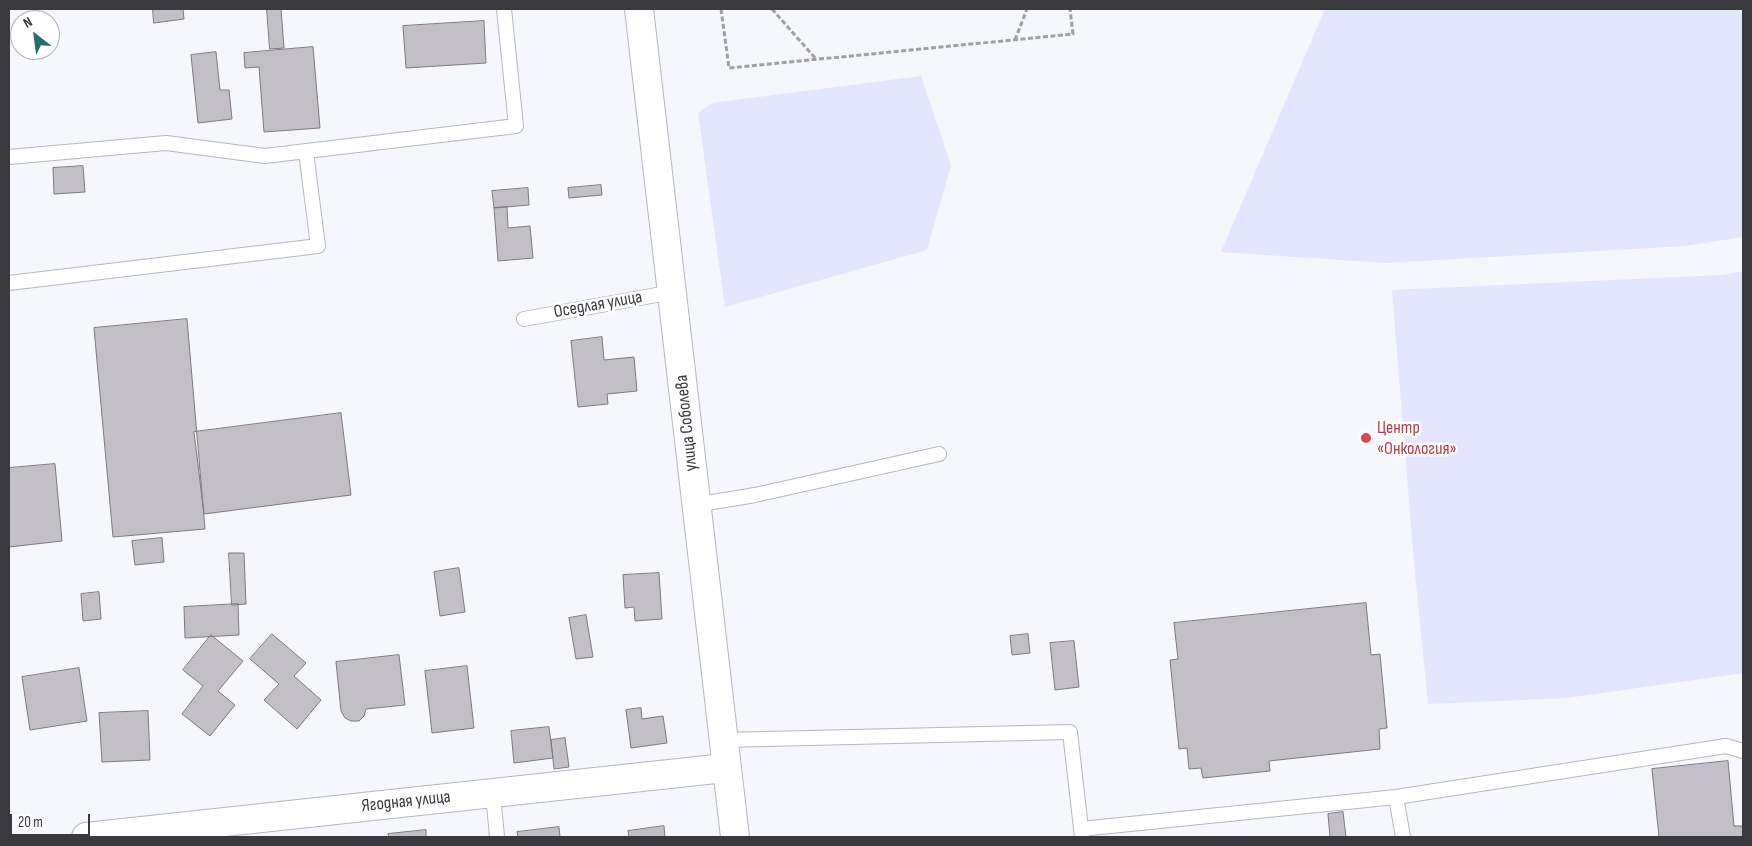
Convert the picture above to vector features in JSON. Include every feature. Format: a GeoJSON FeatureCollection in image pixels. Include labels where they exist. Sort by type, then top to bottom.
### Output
{"type":"FeatureCollection","features":[{"type":"Feature","properties":{"kind":"street","name":"улица Соболева"},"geometry":{"type":"LineString","coordinates":[[639,9],[673,292],[725,768],[735,837]]}},
{"type":"Feature","properties":{"kind":"street","name":"Ягодная улица"},"geometry":{"type":"LineString","coordinates":[[86,837],[725,768]]}},
{"type":"Feature","properties":{"kind":"lane"},"geometry":{"type":"LineString","coordinates":[[9,157],[166,143],[265,156],[516,126],[504,9]]}},
{"type":"Feature","properties":{"kind":"lane"},"geometry":{"type":"LineString","coordinates":[[9,283],[318,246],[306,152]]}},
{"type":"Feature","properties":{"kind":"lane","name":"Оседлая улица"},"geometry":{"type":"LineString","coordinates":[[524,319],[673,292]]}},
{"type":"Feature","properties":{"kind":"lane"},"geometry":{"type":"LineString","coordinates":[[695,505],[755,495],[939,454]]}},
{"type":"Feature","properties":{"kind":"lane"},"geometry":{"type":"LineString","coordinates":[[722,740],[1070,732],[1082,833],[1396,797],[1726,746],[1743,751]]}},
{"type":"Feature","properties":{"kind":"lane"},"geometry":{"type":"LineString","coordinates":[[493,793],[497,837]]}},
{"type":"Feature","properties":{"kind":"lane"},"geometry":{"type":"LineString","coordinates":[[1396,797],[1403,837]]}},
{"type":"Feature","properties":{"kind":"path"},"geometry":{"type":"LineString","coordinates":[[721,9],[729,68],[1073,34],[1070,9]]}},
{"type":"Feature","properties":{"kind":"path"},"geometry":{"type":"LineString","coordinates":[[772,9],[816,59]]}},
{"type":"Feature","properties":{"kind":"path"},"geometry":{"type":"LineString","coordinates":[[1015,40],[1027,9]]}},
{"type":"Feature","properties":{"kind":"shaded area"},"geometry":{"type":"Polygon","coordinates":[[[1325,9],[1743,9],[1743,237],[1685,246],[1386,263],[1221,252],[1325,9]]]}},
{"type":"Feature","properties":{"kind":"shaded area"},"geometry":{"type":"Polygon","coordinates":[[[921,76],[951,165],[927,250],[725,307],[698,113],[712,103],[921,76]]]}},
{"type":"Feature","properties":{"kind":"shaded area"},"geometry":{"type":"Polygon","coordinates":[[[1743,271],[1743,673],[1567,698],[1428,704],[1414,563],[1392,290],[1724,275],[1743,271]]]}},
{"type":"Feature","properties":{"kind":"building"},"geometry":{"type":"Polygon","coordinates":[[[153,9],[183,9],[184,19],[154,23],[153,9]]]}},
{"type":"Feature","properties":{"kind":"building"},"geometry":{"type":"Polygon","coordinates":[[[267,9],[281,9],[284,48],[270,49],[267,9]]]}},
{"type":"Feature","properties":{"kind":"building"},"geometry":{"type":"Polygon","coordinates":[[[484,21],[486,63],[406,68],[403,26],[484,21]]]}},
{"type":"Feature","properties":{"kind":"building"},"geometry":{"type":"Polygon","coordinates":[[[313,47],[320,128],[264,132],[259,67],[245,68],[244,53],[313,47]]]}},
{"type":"Feature","properties":{"kind":"building"},"geometry":{"type":"Polygon","coordinates":[[[216,52],[220,90],[229,90],[232,119],[198,123],[191,55],[216,52]]]}},
{"type":"Feature","properties":{"kind":"building"},"geometry":{"type":"Polygon","coordinates":[[[83,166],[85,192],[54,194],[53,168],[83,166]]]}},
{"type":"Feature","properties":{"kind":"building"},"geometry":{"type":"Polygon","coordinates":[[[601,185],[602,195],[569,198],[568,188],[601,185]]]}},
{"type":"Feature","properties":{"kind":"building"},"geometry":{"type":"Polygon","coordinates":[[[528,188],[529,205],[494,208],[492,191],[528,188]]]}},
{"type":"Feature","properties":{"kind":"building"},"geometry":{"type":"Polygon","coordinates":[[[507,207],[508,228],[530,226],[533,258],[498,261],[494,208],[507,207]]]}},
{"type":"Feature","properties":{"kind":"building"},"geometry":{"type":"Polygon","coordinates":[[[187,319],[205,529],[113,537],[94,328],[187,319]]]}},
{"type":"Feature","properties":{"kind":"building"},"geometry":{"type":"Polygon","coordinates":[[[602,337],[604,360],[634,357],[637,391],[607,394],[608,404],[578,407],[571,341],[602,337]]]}},
{"type":"Feature","properties":{"kind":"building"},"geometry":{"type":"Polygon","coordinates":[[[341,413],[351,495],[204,514],[194,432],[341,413]]]}},
{"type":"Feature","properties":{"kind":"building"},"geometry":{"type":"Polygon","coordinates":[[[55,464],[62,541],[9,547],[9,468],[55,464]]]}},
{"type":"Feature","properties":{"kind":"building"},"geometry":{"type":"Polygon","coordinates":[[[162,538],[164,562],[135,565],[132,541],[162,538]]]}},
{"type":"Feature","properties":{"kind":"building"},"geometry":{"type":"Polygon","coordinates":[[[229,553],[244,553],[246,604],[232,605],[229,553]]]}},
{"type":"Feature","properties":{"kind":"building"},"geometry":{"type":"Polygon","coordinates":[[[459,568],[465,612],[440,616],[434,572],[459,568]]]}},
{"type":"Feature","properties":{"kind":"building"},"geometry":{"type":"Polygon","coordinates":[[[659,573],[662,619],[635,621],[634,607],[625,608],[623,575],[659,573]]]}},
{"type":"Feature","properties":{"kind":"building"},"geometry":{"type":"Polygon","coordinates":[[[99,592],[101,619],[83,621],[81,594],[99,592]]]}},
{"type":"Feature","properties":{"kind":"building"},"geometry":{"type":"Polygon","coordinates":[[[1366,603],[1371,655],[1380,654],[1387,728],[1379,729],[1380,749],[1269,761],[1270,771],[1203,778],[1201,768],[1189,769],[1187,748],[1179,749],[1170,660],[1178,659],[1174,623],[1366,603]]]}},
{"type":"Feature","properties":{"kind":"building"},"geometry":{"type":"Polygon","coordinates":[[[238,604],[239,635],[185,638],[184,607],[238,604]]]}},
{"type":"Feature","properties":{"kind":"building"},"geometry":{"type":"Polygon","coordinates":[[[586,615],[593,657],[576,659],[569,618],[586,615]]]}},
{"type":"Feature","properties":{"kind":"building"},"geometry":{"type":"Polygon","coordinates":[[[272,634],[306,663],[294,676],[321,700],[297,729],[264,700],[279,684],[250,659],[272,634]]]}},
{"type":"Feature","properties":{"kind":"building"},"geometry":{"type":"Polygon","coordinates":[[[1028,634],[1030,653],[1012,655],[1010,636],[1028,634]]]}},
{"type":"Feature","properties":{"kind":"building"},"geometry":{"type":"Polygon","coordinates":[[[211,635],[243,661],[218,691],[235,705],[210,736],[182,714],[203,686],[183,670],[211,635]]]}},
{"type":"Feature","properties":{"kind":"building"},"geometry":{"type":"Polygon","coordinates":[[[1074,641],[1079,687],[1055,690],[1050,643],[1074,641]]]}},
{"type":"Feature","properties":{"kind":"building"},"geometry":{"type":"Polygon","coordinates":[[[399,655],[405,705],[366,709],[364,716],[359,721],[351,721],[345,718],[341,711],[336,662],[399,655]]]}},
{"type":"Feature","properties":{"kind":"building"},"geometry":{"type":"Polygon","coordinates":[[[467,666],[474,728],[432,733],[425,671],[467,666]]]}},
{"type":"Feature","properties":{"kind":"building"},"geometry":{"type":"Polygon","coordinates":[[[79,668],[87,721],[30,730],[22,677],[79,668]]]}},
{"type":"Feature","properties":{"kind":"building"},"geometry":{"type":"Polygon","coordinates":[[[641,708],[642,719],[663,716],[667,743],[631,748],[626,710],[641,708]]]}},
{"type":"Feature","properties":{"kind":"building"},"geometry":{"type":"Polygon","coordinates":[[[148,711],[150,760],[102,762],[99,713],[148,711]]]}},
{"type":"Feature","properties":{"kind":"building"},"geometry":{"type":"Polygon","coordinates":[[[549,727],[553,758],[514,763],[511,731],[549,727]]]}},
{"type":"Feature","properties":{"kind":"building"},"geometry":{"type":"Polygon","coordinates":[[[565,738],[569,767],[554,769],[551,740],[565,738]]]}},
{"type":"Feature","properties":{"kind":"building"},"geometry":{"type":"Polygon","coordinates":[[[1728,761],[1734,826],[1743,826],[1743,837],[1659,837],[1652,769],[1728,761]]]}},
{"type":"Feature","properties":{"kind":"building"},"geometry":{"type":"Polygon","coordinates":[[[1343,812],[1346,837],[1330,837],[1328,814],[1343,812]]]}},
{"type":"Feature","properties":{"kind":"building"},"geometry":{"type":"Polygon","coordinates":[[[664,826],[665,837],[629,837],[628,831],[664,826]]]}},
{"type":"Feature","properties":{"kind":"building"},"geometry":{"type":"Polygon","coordinates":[[[559,827],[560,837],[518,837],[517,832],[559,827]]]}},
{"type":"Feature","properties":{"kind":"building"},"geometry":{"type":"Polygon","coordinates":[[[426,830],[426,837],[389,837],[388,834],[426,830]]]}},
{"type":"Feature","properties":{"kind":"place","name":"Центр «Онкология»"},"geometry":{"type":"Point","coordinates":[1366,438]}}]}
